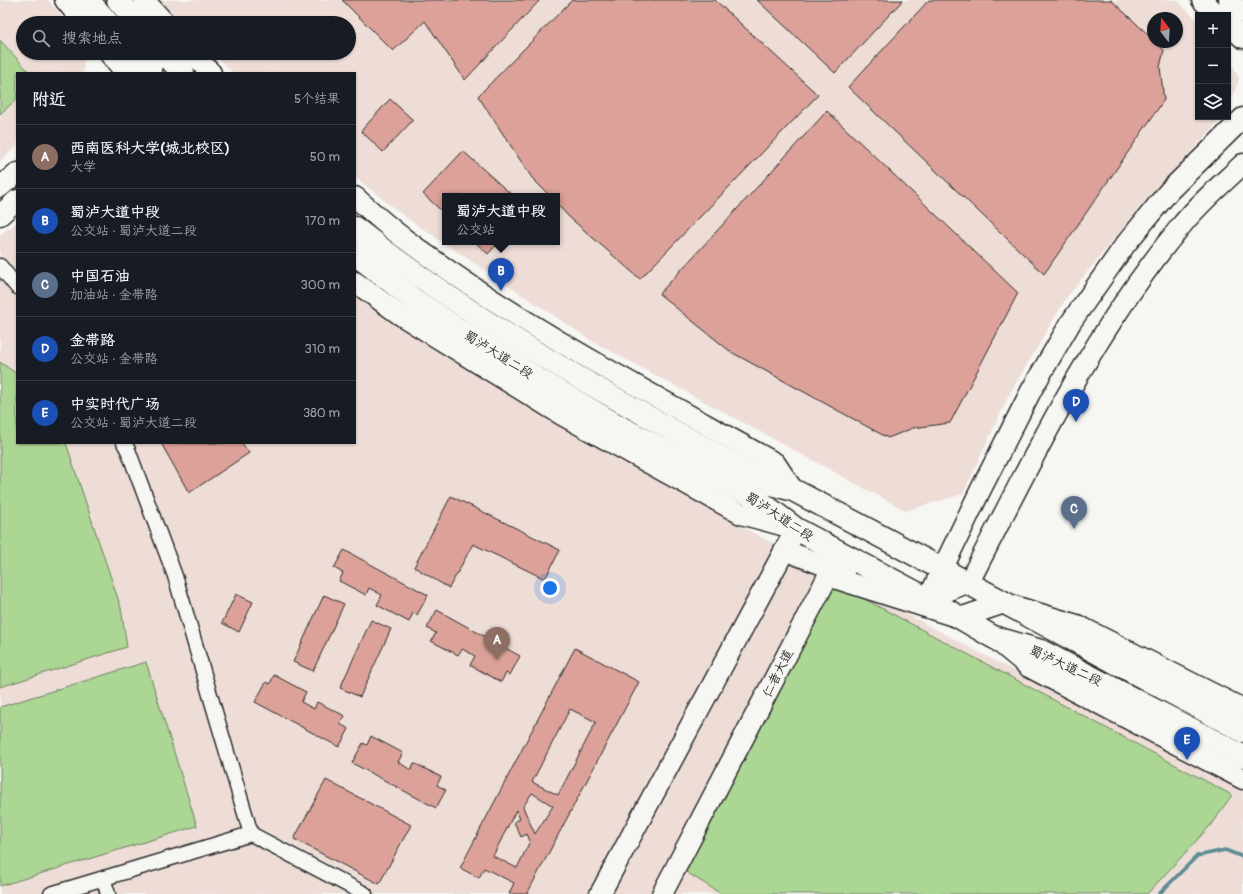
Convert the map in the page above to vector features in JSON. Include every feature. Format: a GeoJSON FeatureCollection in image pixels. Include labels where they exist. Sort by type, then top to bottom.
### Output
{"type":"FeatureCollection","features":[{"type":"Feature","properties":{"kind":"highway"},"geometry":{"type":"LineString","coordinates":[[88,0],[102,16]]}},
{"type":"Feature","properties":{"kind":"highway"},"geometry":{"type":"LineString","coordinates":[[118,0],[132,16]]}},
{"type":"Feature","properties":{"kind":"highway"},"geometry":{"type":"LineString","coordinates":[[147,65],[179,72]]}},
{"type":"Feature","properties":{"kind":"highway","name":"蜀泸大道二段"},"geometry":{"type":"LineString","coordinates":[[356,229],[422,279],[464,308],[547,360],[771,484],[793,490],[820,504],[969,582],[1004,603],[1243,731]]}},
{"type":"Feature","properties":{"kind":"highway","name":"蜀泸大道二段"},"geometry":{"type":"LineString","coordinates":[[356,255],[412,298],[538,379],[622,428],[754,497],[800,531],[928,599],[993,637],[1041,651],[1243,756]]}},
{"type":"Feature","properties":{"kind":"highway"},"geometry":{"type":"LineString","coordinates":[[800,531],[820,504]]}},
{"type":"Feature","properties":{"kind":"highway"},"geometry":{"type":"LineString","coordinates":[[1041,651],[1052,629]]}},
{"type":"Feature","properties":{"kind":"street"},"geometry":{"type":"LineString","coordinates":[[65,0],[78,16]]}},
{"type":"Feature","properties":{"kind":"street"},"geometry":{"type":"LineString","coordinates":[[144,0],[159,16]]}},
{"type":"Feature","properties":{"kind":"street"},"geometry":{"type":"LineString","coordinates":[[1202,0],[1215,12]]}},
{"type":"Feature","properties":{"kind":"street"},"geometry":{"type":"LineString","coordinates":[[1229,0],[1243,13]]}},
{"type":"Feature","properties":{"kind":"street"},"geometry":{"type":"LineString","coordinates":[[1231,27],[1243,38]]}},
{"type":"Feature","properties":{"kind":"street"},"geometry":{"type":"LineString","coordinates":[[131,60],[147,65]]}},
{"type":"Feature","properties":{"kind":"street"},"geometry":{"type":"LineString","coordinates":[[199,60],[210,72]]}},
{"type":"Feature","properties":{"kind":"street"},"geometry":{"type":"LineString","coordinates":[[928,599],[981,489],[1032,389],[1071,322],[1125,245],[1169,191],[1243,118]]}},
{"type":"Feature","properties":{"kind":"street"},"geometry":{"type":"LineString","coordinates":[[928,599],[969,582],[1058,409],[1103,334],[1181,225],[1243,164]]}},
{"type":"Feature","properties":{"kind":"street"},"geometry":{"type":"LineString","coordinates":[[0,187],[16,173]]}},
{"type":"Feature","properties":{"kind":"street"},"geometry":{"type":"LineString","coordinates":[[356,198],[405,240],[518,316],[598,364],[774,463],[793,490]]}},
{"type":"Feature","properties":{"kind":"street"},"geometry":{"type":"LineString","coordinates":[[0,215],[16,201]]}},
{"type":"Feature","properties":{"kind":"street"},"geometry":{"type":"LineString","coordinates":[[0,266],[16,286]]}},
{"type":"Feature","properties":{"kind":"street"},"geometry":{"type":"LineString","coordinates":[[356,283],[399,314],[569,419],[741,514],[800,531],[784,550],[600,894]]}},
{"type":"Feature","properties":{"kind":"street"},"geometry":{"type":"LineString","coordinates":[[125,444],[175,576],[251,834]]}},
{"type":"Feature","properties":{"kind":"street"},"geometry":{"type":"LineString","coordinates":[[784,550],[960,618],[1004,603],[1076,625],[1243,709]]}},
{"type":"Feature","properties":{"kind":"street","name":"仁者大道"},"geometry":{"type":"LineString","coordinates":[[662,894],[828,576],[960,618]]}},
{"type":"Feature","properties":{"kind":"street"},"geometry":{"type":"LineString","coordinates":[[993,637],[1029,667],[1243,779]]}},
{"type":"Feature","properties":{"kind":"street"},"geometry":{"type":"LineString","coordinates":[[51,894],[251,834],[365,894]]}},
{"type":"Feature","properties":{"kind":"street"},"geometry":{"type":"LineString","coordinates":[[103,878],[108,894]]}},
{"type":"Feature","properties":{"kind":"shaded area"},"geometry":{"type":"Polygon","coordinates":[[[0,0],[48,0],[61,16],[16,16],[16,60],[84,60],[83,72],[16,72],[16,147],[0,161],[0,0]]]}},
{"type":"Feature","properties":{"kind":"shaded area"},"geometry":{"type":"Polygon","coordinates":[[[160,0],[1177,0],[1195,18],[1195,120],[1220,120],[1140,207],[1067,297],[1009,395],[963,494],[906,511],[592,341],[447,245],[560,245],[560,193],[442,193],[442,242],[405,217],[356,178],[356,72],[232,72],[220,60],[356,60],[356,16],[175,16],[160,0]]]}},
{"type":"Feature","properties":{"kind":"shaded area"},"geometry":{"type":"Polygon","coordinates":[[[1231,62],[1239,79],[1231,102],[1231,62]]]}},
{"type":"Feature","properties":{"kind":"shaded area"},"geometry":{"type":"Polygon","coordinates":[[[16,223],[16,444],[356,444],[356,293],[424,343],[578,435],[746,529],[1243,792],[1243,894],[0,894],[0,235],[16,223]]]}},
{"type":"Feature","properties":{"kind":"green space"},"geometry":{"type":"Polygon","coordinates":[[[0,40],[16,58],[16,60],[18,60],[29,72],[16,72],[16,100],[0,114],[0,40]]]}},
{"type":"Feature","properties":{"kind":"green space"},"geometry":{"type":"Polygon","coordinates":[[[0,362],[16,373],[16,444],[66,444],[121,608],[127,647],[0,687],[0,362]]]}},
{"type":"Feature","properties":{"kind":"green space"},"geometry":{"type":"Polygon","coordinates":[[[840,586],[1232,795],[1210,826],[1147,894],[721,894],[669,861],[817,591],[840,586]]]}},
{"type":"Feature","properties":{"kind":"green space"},"geometry":{"type":"Polygon","coordinates":[[[146,662],[197,826],[0,886],[0,707],[146,662]]]}},
{"type":"Feature","properties":{"kind":"building"},"geometry":{"type":"Polygon","coordinates":[[[342,0],[540,0],[465,80],[425,21],[393,51],[342,0]]]}},
{"type":"Feature","properties":{"kind":"building"},"geometry":{"type":"Polygon","coordinates":[[[572,0],[715,0],[818,95],[640,279],[569,217],[560,207],[560,193],[547,193],[532,178],[478,96],[572,0]]]}},
{"type":"Feature","properties":{"kind":"building"},"geometry":{"type":"Polygon","coordinates":[[[757,0],[903,0],[835,73],[757,0]]]}},
{"type":"Feature","properties":{"kind":"building"},"geometry":{"type":"Polygon","coordinates":[[[929,0],[1111,0],[1147,33],[1147,48],[1162,48],[1164,50],[1160,67],[1164,100],[1044,274],[848,87],[929,0]]]}},
{"type":"Feature","properties":{"kind":"building"},"geometry":{"type":"Polygon","coordinates":[[[390,99],[413,120],[383,152],[361,131],[390,99]]]}},
{"type":"Feature","properties":{"kind":"building"},"geometry":{"type":"Polygon","coordinates":[[[827,111],[1018,293],[950,423],[913,428],[888,438],[731,352],[659,294],[827,111]]]}},
{"type":"Feature","properties":{"kind":"building"},"geometry":{"type":"Polygon","coordinates":[[[463,151],[510,193],[442,193],[442,211],[423,194],[463,151]]]}},
{"type":"Feature","properties":{"kind":"building"},"geometry":{"type":"Polygon","coordinates":[[[478,245],[496,245],[488,254],[478,245]]]}},
{"type":"Feature","properties":{"kind":"building"},"geometry":{"type":"Polygon","coordinates":[[[162,444],[243,444],[249,453],[189,493],[162,444]]]}},
{"type":"Feature","properties":{"kind":"building"},"geometry":{"type":"Polygon","coordinates":[[[451,496],[560,550],[545,579],[473,544],[449,588],[414,567],[451,496]]]}},
{"type":"Feature","properties":{"kind":"building"},"geometry":{"type":"Polygon","coordinates":[[[344,550],[428,595],[417,615],[413,613],[409,622],[377,605],[382,595],[369,588],[366,595],[339,581],[343,573],[334,568],[344,550]]]}},
{"type":"Feature","properties":{"kind":"building"},"geometry":{"type":"Polygon","coordinates":[[[236,594],[253,602],[239,632],[222,623],[236,594]]]}},
{"type":"Feature","properties":{"kind":"building"},"geometry":{"type":"Polygon","coordinates":[[[324,595],[344,604],[313,671],[293,662],[324,595]]]}},
{"type":"Feature","properties":{"kind":"building"},"geometry":{"type":"Polygon","coordinates":[[[437,610],[520,656],[510,675],[506,673],[501,682],[470,665],[475,656],[462,649],[458,655],[431,641],[436,633],[427,628],[437,610]]]}},
{"type":"Feature","properties":{"kind":"building"},"geometry":{"type":"Polygon","coordinates":[[[371,620],[391,629],[360,697],[340,688],[371,620]]]}},
{"type":"Feature","properties":{"kind":"building"},"geometry":{"type":"Polygon","coordinates":[[[575,648],[639,682],[527,894],[509,894],[514,883],[484,868],[479,878],[460,868],[575,648]],[[570,709],[532,782],[558,795],[596,722],[570,709]],[[532,793],[523,807],[535,834],[553,806],[532,793]],[[516,810],[493,856],[517,868],[530,841],[527,834],[521,837],[514,822],[520,819],[516,810]]]}},
{"type":"Feature","properties":{"kind":"building"},"geometry":{"type":"Polygon","coordinates":[[[274,675],[306,692],[301,702],[314,709],[317,702],[345,716],[340,724],[349,729],[339,747],[255,702],[266,682],[270,684],[274,675]]]}},
{"type":"Feature","properties":{"kind":"building"},"geometry":{"type":"Polygon","coordinates":[[[371,736],[403,753],[398,762],[411,770],[414,763],[441,777],[437,785],[446,790],[436,808],[352,763],[363,743],[367,745],[371,736]]]}},
{"type":"Feature","properties":{"kind":"building"},"geometry":{"type":"Polygon","coordinates":[[[326,780],[411,825],[379,884],[294,839],[326,780]]]}},
{"type":"Feature","properties":{"kind":"waterway"},"geometry":{"type":"LineString","coordinates":[[1159,894],[1197,856],[1225,850],[1243,857]]}},
{"type":"Feature","properties":{"kind":"place","name":"蜀泸大道中段"},"geometry":{"type":"Point","coordinates":[501,291]}},
{"type":"Feature","properties":{"kind":"place","name":"金带路"},"geometry":{"type":"Point","coordinates":[1076,422]}},
{"type":"Feature","properties":{"kind":"place","name":"中国石油"},"geometry":{"type":"Point","coordinates":[1074,529]}},
{"type":"Feature","properties":{"kind":"place","name":"西南医科大学(城北校区)"},"geometry":{"type":"Point","coordinates":[497,660]}},
{"type":"Feature","properties":{"kind":"place","name":"中实时代广场"},"geometry":{"type":"Point","coordinates":[1187,760]}}]}
